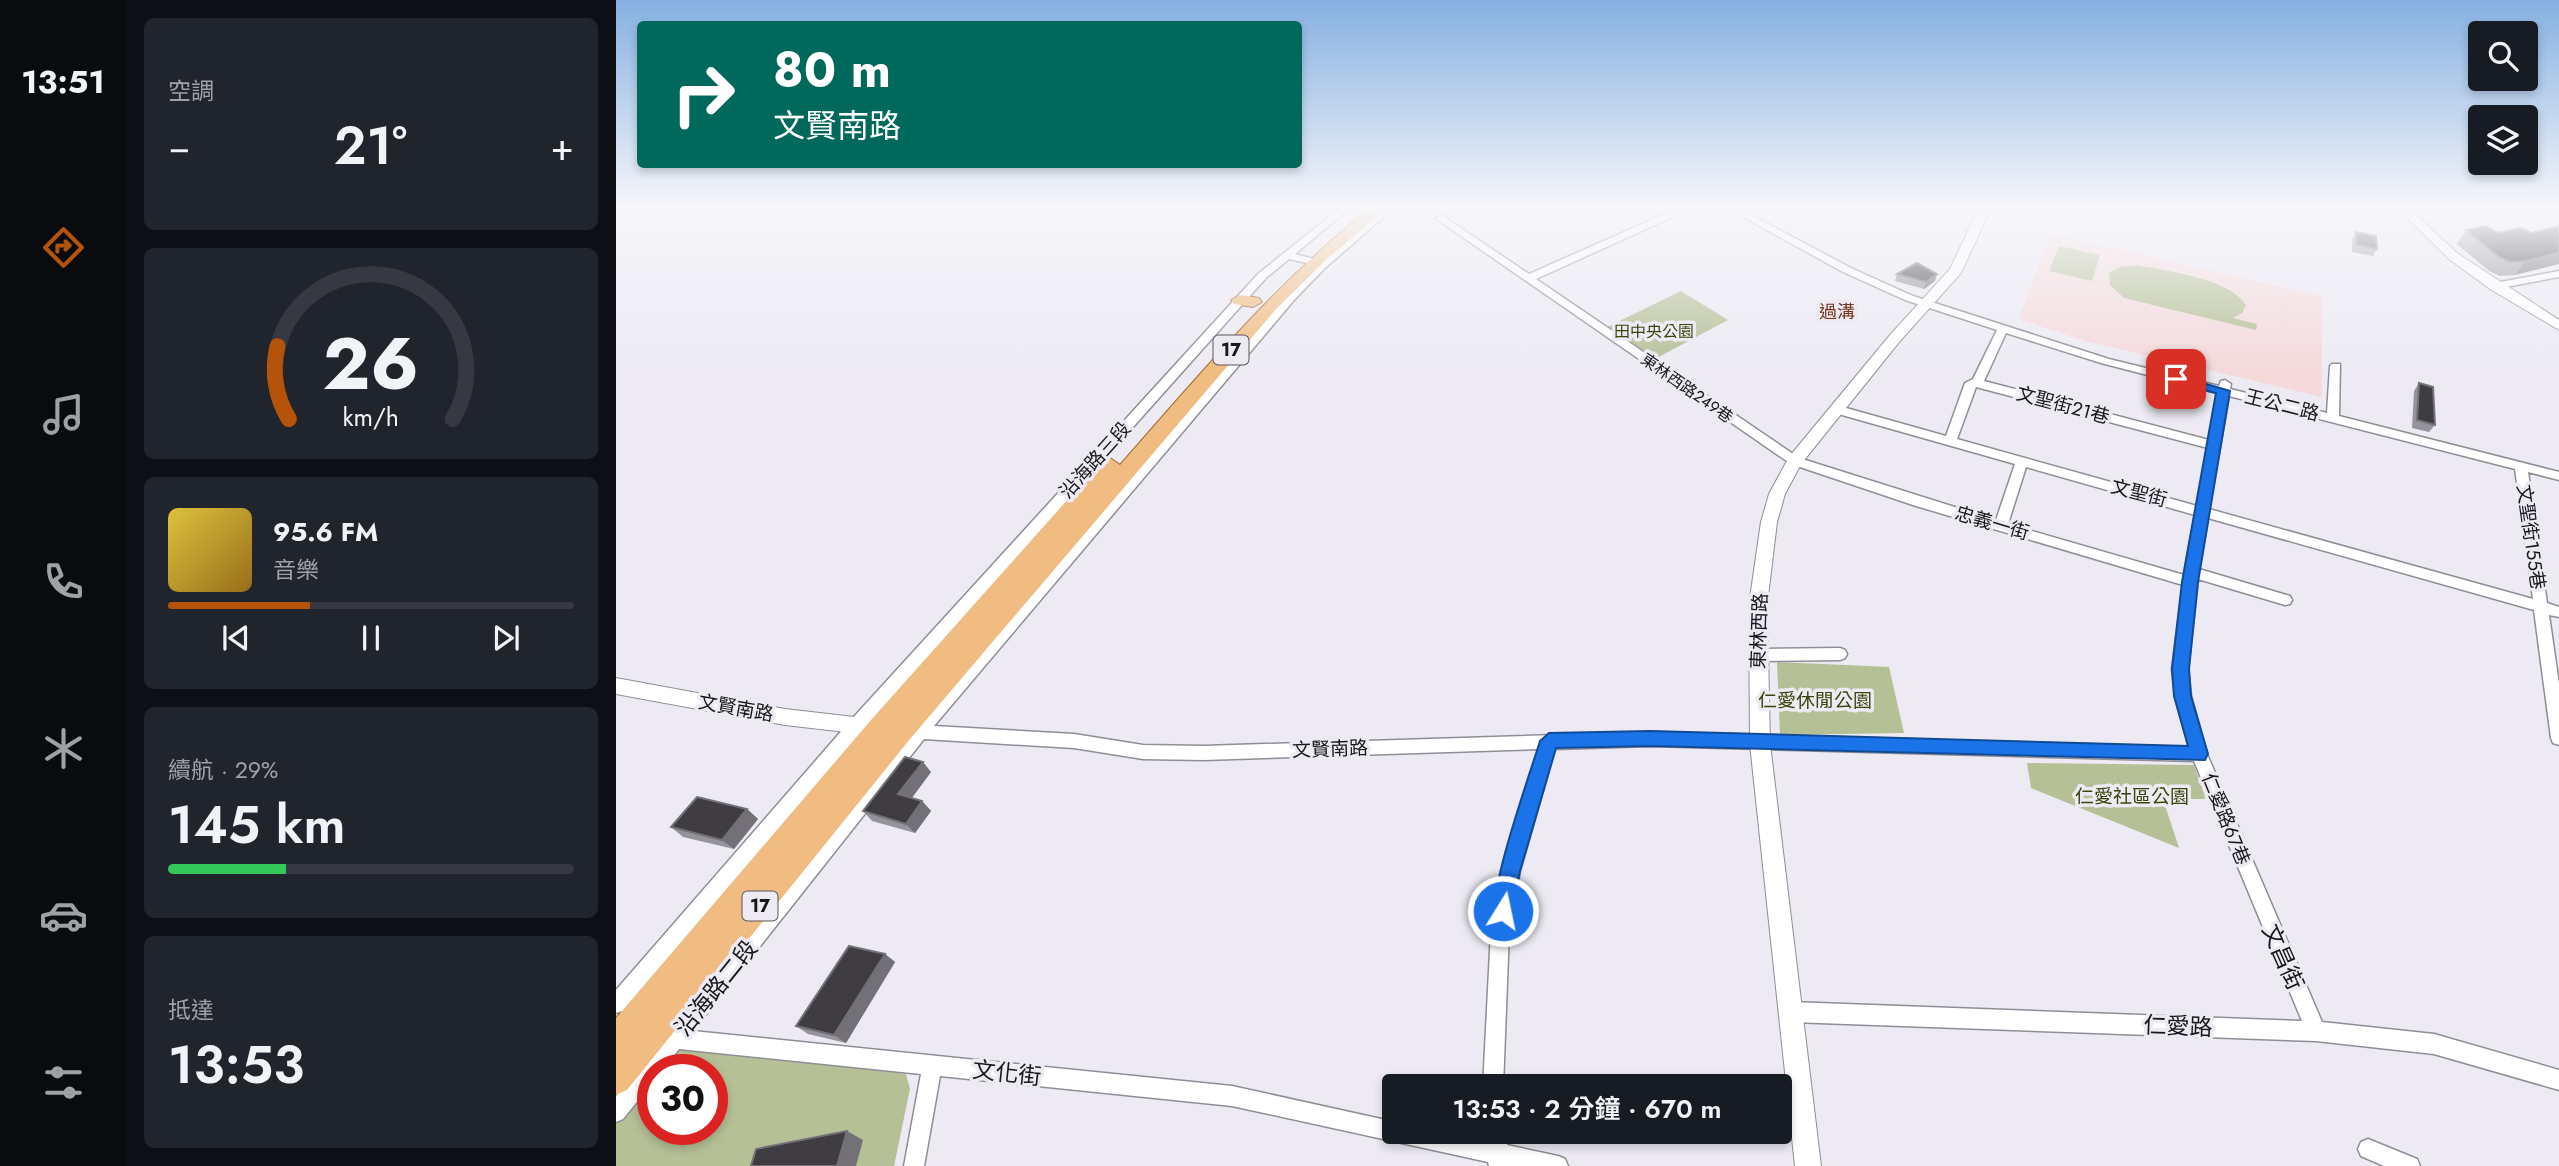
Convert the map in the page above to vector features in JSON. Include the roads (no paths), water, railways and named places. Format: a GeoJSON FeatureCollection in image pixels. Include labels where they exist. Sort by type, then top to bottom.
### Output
{"type":"FeatureCollection","features":[{"type":"Feature","properties":{"kind":"main road","name":"沿海路三段"},"geometry":{"type":"LineString","coordinates":[[890,729],[1085,504],[1246,301],[1302,262]]}},
{"type":"Feature","properties":{"kind":"main road","name":"沿海路三段"},"geometry":{"type":"LineString","coordinates":[[1085,504],[1286,296],[1304,262]]}},
{"type":"Feature","properties":{"kind":"main road","name":"沿海路二段"},"geometry":{"type":"LineString","coordinates":[[616,1079],[662,1039],[890,729]]}},
{"type":"Feature","properties":{"kind":"main road","name":"沿海路二段"},"geometry":{"type":"LineString","coordinates":[[617,1040],[890,729]]}},
{"type":"Feature","properties":{"kind":"street","name":"東林西路249巷"},"geometry":{"type":"LineString","coordinates":[[1507,262],[1795,461]]}},
{"type":"Feature","properties":{"kind":"street"},"geometry":{"type":"LineString","coordinates":[[1530,278],[1565,262]]}},
{"type":"Feature","properties":{"kind":"street"},"geometry":{"type":"LineString","coordinates":[[1833,262],[1909,298],[1927,302]]}},
{"type":"Feature","properties":{"kind":"street"},"geometry":{"type":"LineString","coordinates":[[1847,262],[1914,291],[1927,302]]}},
{"type":"Feature","properties":{"kind":"street","name":"東林西路"},"geometry":{"type":"LineString","coordinates":[[1808,1166],[1760,744],[1758,605],[1769,522],[1777,494],[1795,461],[1956,270],[1960,262]]}},
{"type":"Feature","properties":{"kind":"street"},"geometry":{"type":"LineString","coordinates":[[2462,262],[2559,326]]}},
{"type":"Feature","properties":{"kind":"street"},"geometry":{"type":"LineString","coordinates":[[2495,286],[2559,274]]}},
{"type":"Feature","properties":{"kind":"street","name":"王公二路"},"geometry":{"type":"LineString","coordinates":[[1927,302],[2105,361],[2224,387],[2559,476]]}},
{"type":"Feature","properties":{"kind":"street"},"geometry":{"type":"LineString","coordinates":[[1950,441],[1971,383],[1977,383],[2003,328]]}},
{"type":"Feature","properties":{"kind":"street"},"geometry":{"type":"LineString","coordinates":[[2333,418],[2336,366]]}},
{"type":"Feature","properties":{"kind":"street","name":"文聖街21巷"},"geometry":{"type":"LineString","coordinates":[[1977,383],[2213,445]]}},
{"type":"Feature","properties":{"kind":"street","name":"仁愛路67巷"},"geometry":{"type":"LineString","coordinates":[[2224,387],[2191,577],[2180,669],[2183,696],[2199,754],[2252,883]]}},
{"type":"Feature","properties":{"kind":"street","name":"文聖街"},"geometry":{"type":"LineString","coordinates":[[1839,410],[2559,612]]}},
{"type":"Feature","properties":{"kind":"street","name":"忠義一街"},"geometry":{"type":"LineString","coordinates":[[1795,461],[2001,525],[2285,600]]}},
{"type":"Feature","properties":{"kind":"street"},"geometry":{"type":"LineString","coordinates":[[2001,525],[2022,461]]}},
{"type":"Feature","properties":{"kind":"street","name":"文聖街155巷"},"geometry":{"type":"LineString","coordinates":[[2521,466],[2559,738]]}},
{"type":"Feature","properties":{"kind":"street","name":"沿海路三段"},"geometry":{"type":"LineString","coordinates":[[890,729],[1085,504]]}},
{"type":"Feature","properties":{"kind":"street"},"geometry":{"type":"LineString","coordinates":[[1758,655],[1840,654]]}},
{"type":"Feature","properties":{"kind":"street","name":"文賢南路"},"geometry":{"type":"LineString","coordinates":[[616,686],[785,717],[890,729],[1074,741],[1143,752],[1204,753],[1650,739],[2199,754]]}},
{"type":"Feature","properties":{"kind":"street"},"geometry":{"type":"LineString","coordinates":[[616,1004],[890,729]]}},
{"type":"Feature","properties":{"kind":"street"},"geometry":{"type":"LineString","coordinates":[[1494,1074],[1500,931],[1511,871],[1549,741]]}},
{"type":"Feature","properties":{"kind":"street","name":"文昌街"},"geometry":{"type":"LineString","coordinates":[[2252,883],[2316,1031]]}},
{"type":"Feature","properties":{"kind":"street","name":"仁愛路"},"geometry":{"type":"LineString","coordinates":[[1791,1012],[2316,1031],[2434,1044],[2559,1080]]}},
{"type":"Feature","properties":{"kind":"street","name":"文化街"},"geometry":{"type":"LineString","coordinates":[[617,1040],[662,1039],[1232,1096],[1382,1129]]}},
{"type":"Feature","properties":{"kind":"street","name":"沿海路二段"},"geometry":{"type":"LineString","coordinates":[[616,1112],[662,1039]]}},
{"type":"Feature","properties":{"kind":"street"},"geometry":{"type":"LineString","coordinates":[[914,1166],[932,1066]]}},
{"type":"Feature","properties":{"kind":"street","name":"文化街"},"geometry":{"type":"LineString","coordinates":[[1438,1144],[1498,1161],[1558,1166]]}},
{"type":"Feature","properties":{"kind":"street"},"geometry":{"type":"LineString","coordinates":[[2368,1149],[2410,1166]]}},
{"type":"Feature","properties":{"kind":"district","name":"過溝"},"geometry":{"type":"Point","coordinates":[1837,312]}},
{"type":"Feature","properties":{"kind":"park label","name":"田中央公園"},"geometry":{"type":"Point","coordinates":[1654,331]}},
{"type":"Feature","properties":{"kind":"park label","name":"仁愛休閒公園"},"geometry":{"type":"Point","coordinates":[1815,700]}},
{"type":"Feature","properties":{"kind":"park label","name":"仁愛社區公園"},"geometry":{"type":"Point","coordinates":[2132,796]}}]}
